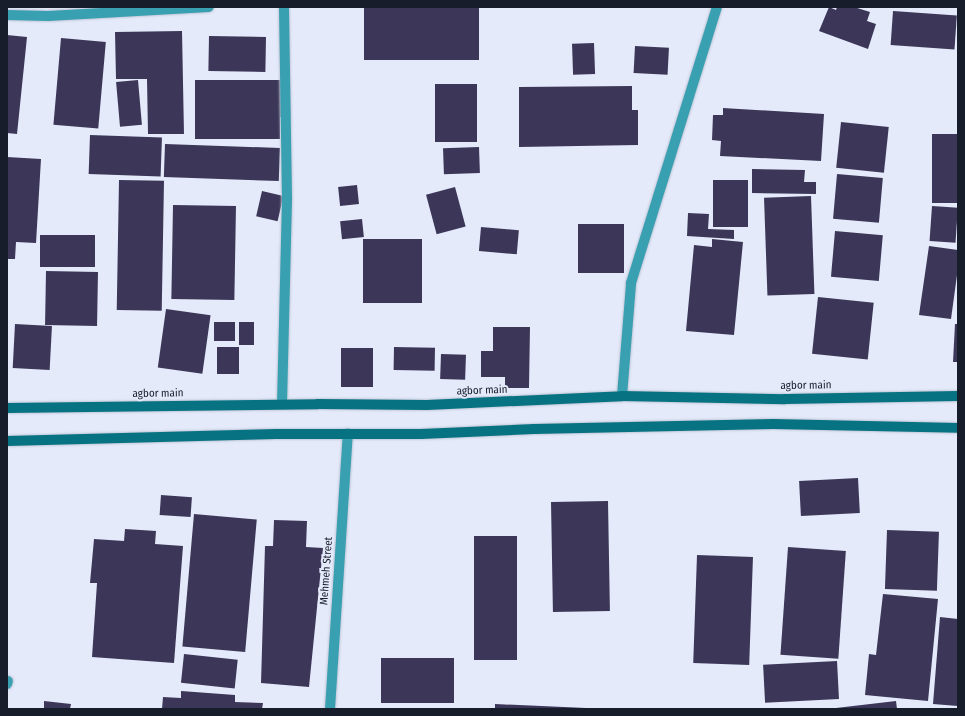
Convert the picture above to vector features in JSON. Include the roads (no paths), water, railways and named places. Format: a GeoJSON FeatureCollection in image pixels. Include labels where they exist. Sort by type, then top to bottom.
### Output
{"type":"FeatureCollection","features":[{"type":"Feature","properties":{"kind":"main road","name":"agbor main"},"geometry":{"type":"LineString","coordinates":[[7,408],[282,404],[427,405],[622,396],[785,399],[958,396]]}},
{"type":"Feature","properties":{"kind":"main road"},"geometry":{"type":"LineString","coordinates":[[7,441],[348,434],[421,434],[534,429],[773,424],[958,428]]}},
{"type":"Feature","properties":{"kind":"street"},"geometry":{"type":"LineString","coordinates":[[7,15],[48,16],[209,7]]}},
{"type":"Feature","properties":{"kind":"street"},"geometry":{"type":"LineString","coordinates":[[282,404],[287,199],[284,7]]}},
{"type":"Feature","properties":{"kind":"street"},"geometry":{"type":"LineString","coordinates":[[622,396],[631,283],[717,7]]}},
{"type":"Feature","properties":{"kind":"street","name":"Mehmeh Street"},"geometry":{"type":"LineString","coordinates":[[330,709],[348,434]]}}]}
